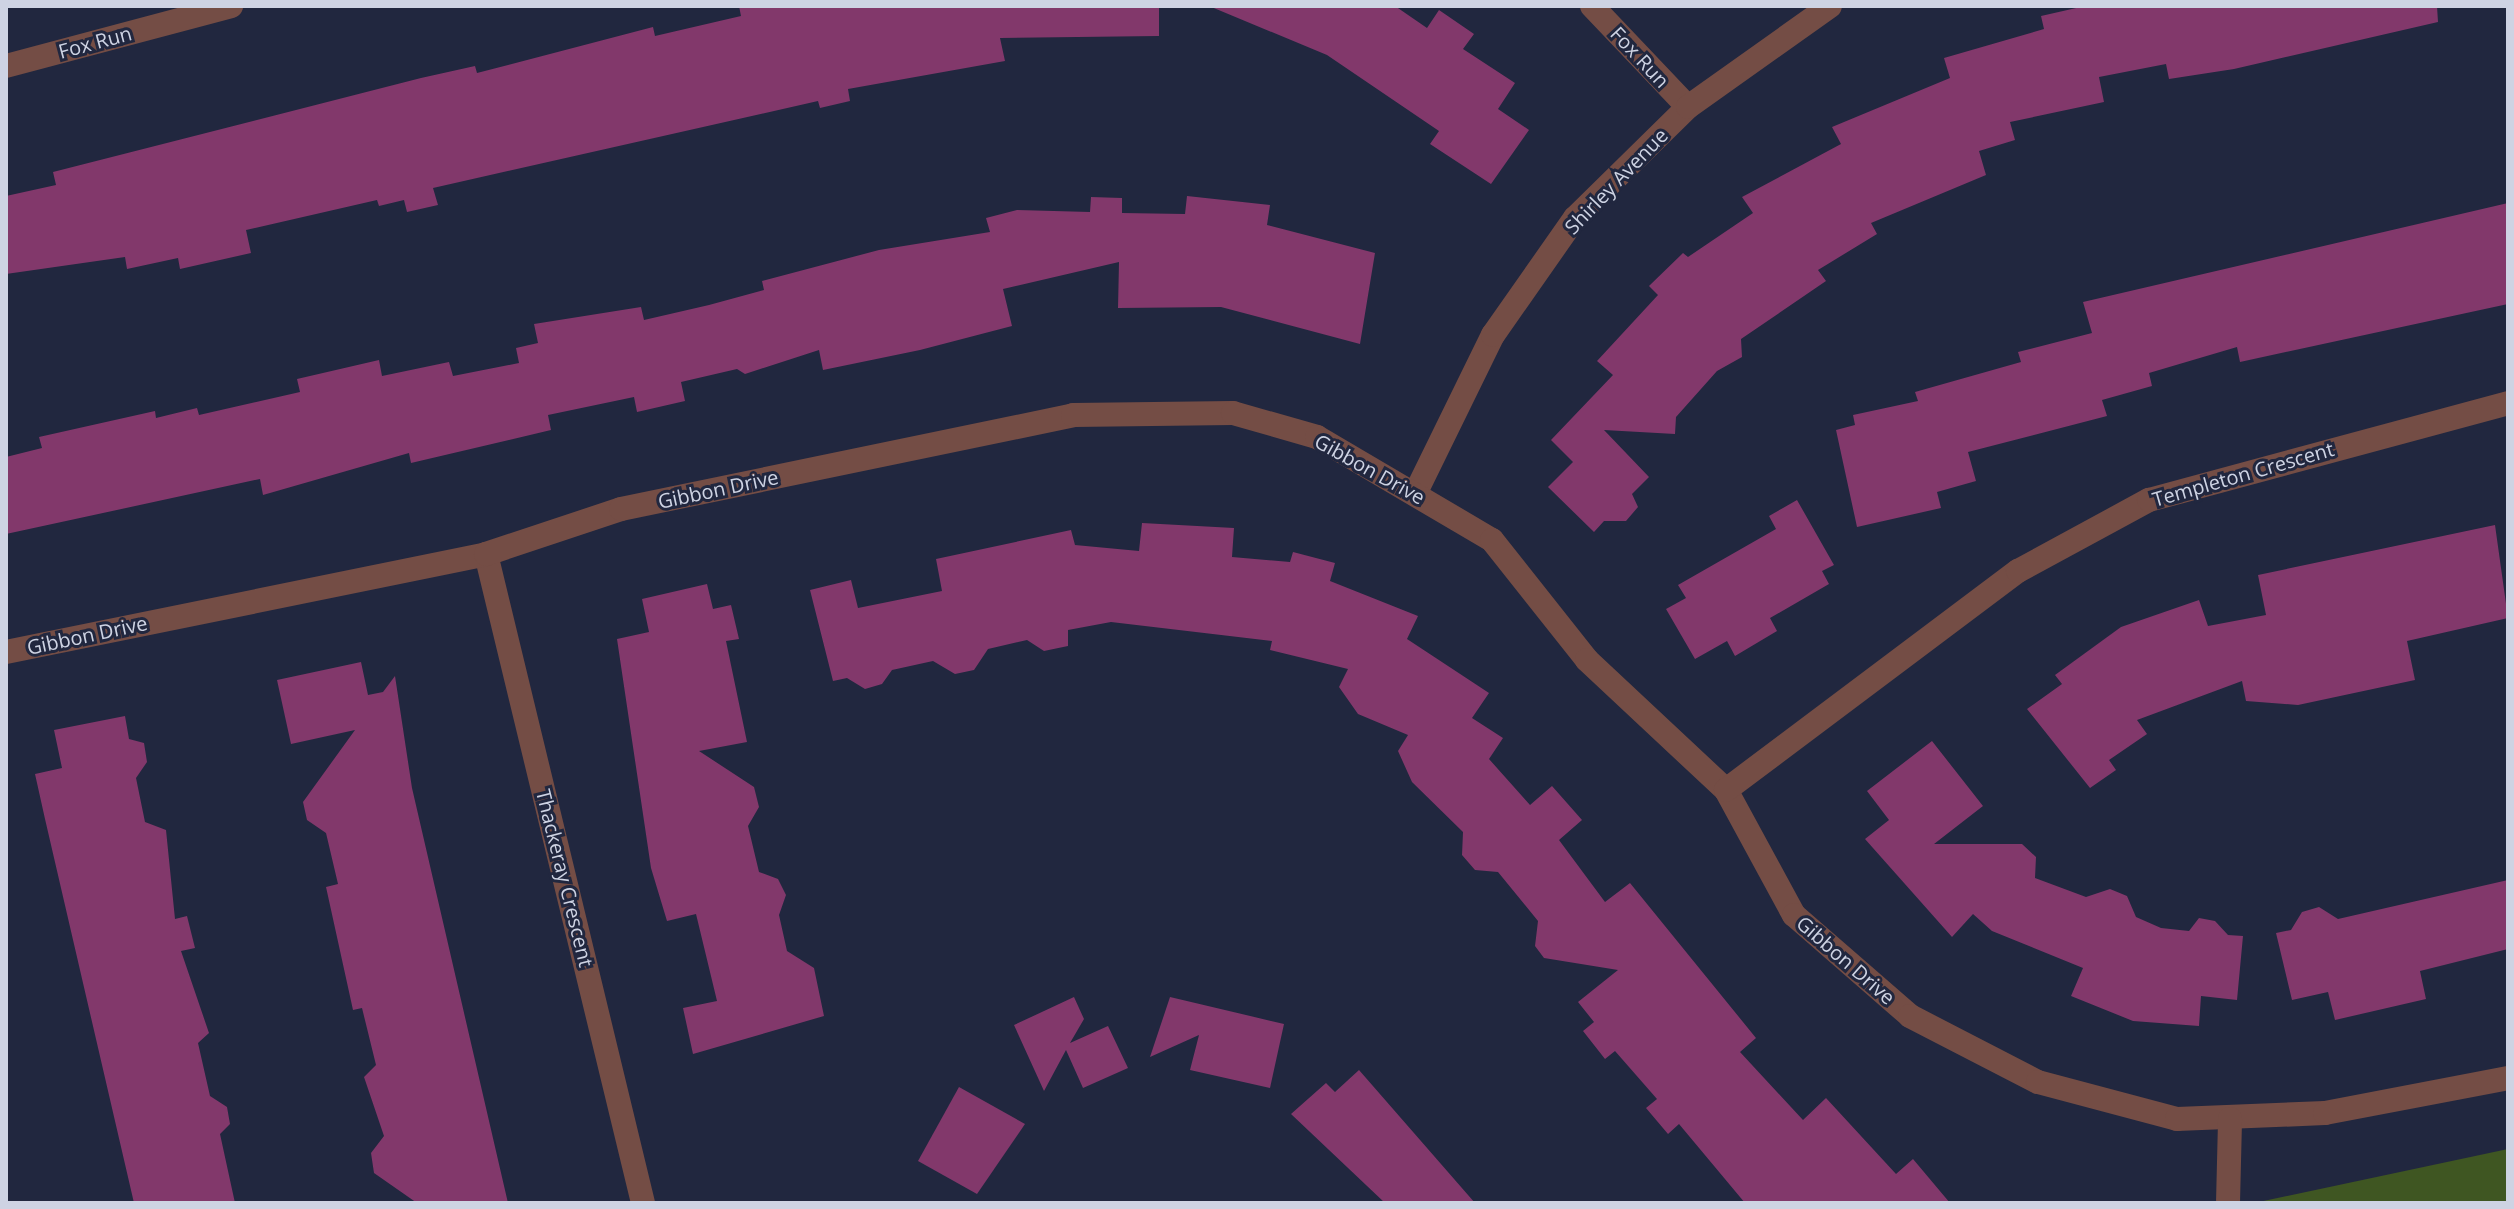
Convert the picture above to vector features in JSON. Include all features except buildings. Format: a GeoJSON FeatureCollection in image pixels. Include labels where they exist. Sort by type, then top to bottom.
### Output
{"type":"FeatureCollection","features":[{"type":"Feature","properties":{"kind":"street","name":"Fox Run"},"geometry":{"type":"LineString","coordinates":[[6,66],[231,6]]}},
{"type":"Feature","properties":{"kind":"street","name":"Fox Run"},"geometry":{"type":"LineString","coordinates":[[1592,6],[1688,107]]}},
{"type":"Feature","properties":{"kind":"street","name":"Shirley Avenue"},"geometry":{"type":"LineString","coordinates":[[1416,492],[1493,335],[1575,218],[1688,107],[1830,6]]}},
{"type":"Feature","properties":{"kind":"street","name":"Templeton Crescent"},"geometry":{"type":"LineString","coordinates":[[1726,790],[2018,571],[2149,500],[2508,403]]}},
{"type":"Feature","properties":{"kind":"street","name":"Gibbon Drive"},"geometry":{"type":"LineString","coordinates":[[6,652],[486,554],[621,509],[1073,415],[1233,413],[1317,437],[1416,492],[1492,540],[1587,660],[1726,790],[1794,915],[1910,1016],[2038,1082],[2177,1119],[2325,1113],[2508,1078]]}},
{"type":"Feature","properties":{"kind":"street","name":"Thackeray Crescent"},"geometry":{"type":"LineString","coordinates":[[486,554],[643,1203]]}},
{"type":"Feature","properties":{"kind":"street"},"geometry":{"type":"LineString","coordinates":[[2228,1203],[2230,1119]]}},
{"type":"Feature","properties":{"kind":"green space"},"geometry":{"type":"Polygon","coordinates":[[[2508,1149],[2508,1203],[2254,1203],[2508,1149]]]}}]}
